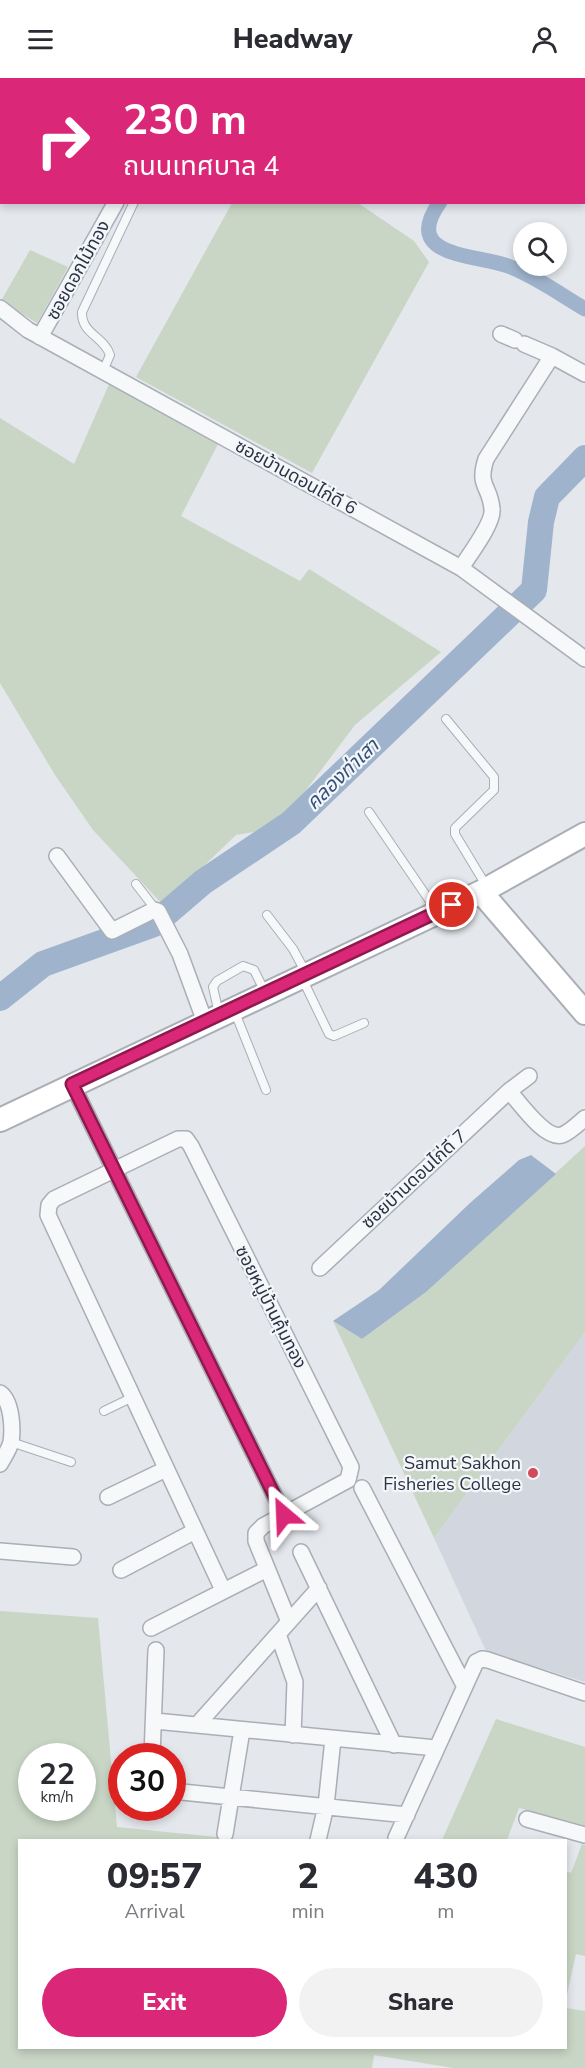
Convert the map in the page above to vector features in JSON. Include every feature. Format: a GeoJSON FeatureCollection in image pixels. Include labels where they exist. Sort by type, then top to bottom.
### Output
{"type":"FeatureCollection","features":[{"type":"Feature","properties":{"kind":"street","name":"ซอยดอกไม้ทอง"},"geometry":{"type":"LineString","coordinates":[[40,337],[115,204]]}},
{"type":"Feature","properties":{"kind":"street","name":"ซอยบ้านดอนไก่ดี 6"},"geometry":{"type":"LineString","coordinates":[[0,308],[40,337],[461,568],[585,659]]}},
{"type":"Feature","properties":{"kind":"street"},"geometry":{"type":"LineString","coordinates":[[501,334],[552,356],[585,374]]}},
{"type":"Feature","properties":{"kind":"street"},"geometry":{"type":"LineString","coordinates":[[461,568],[490,521],[493,511],[481,473],[486,459],[552,356]]}},
{"type":"Feature","properties":{"kind":"street"},"geometry":{"type":"LineString","coordinates":[[0,1120],[484,890],[585,834]]}},
{"type":"Feature","properties":{"kind":"street"},"geometry":{"type":"LineString","coordinates":[[57,856],[112,931],[158,911],[219,1015]]}},
{"type":"Feature","properties":{"kind":"street"},"geometry":{"type":"LineString","coordinates":[[484,890],[585,1013]]}},
{"type":"Feature","properties":{"kind":"street","name":"ซอยบ้านดอนไก่ดี 7"},"geometry":{"type":"LineString","coordinates":[[320,1268],[510,1091],[529,1076]]}},
{"type":"Feature","properties":{"kind":"street"},"geometry":{"type":"LineString","coordinates":[[72,1084],[284,1515]]}},
{"type":"Feature","properties":{"kind":"street"},"geometry":{"type":"LineString","coordinates":[[510,1091],[541,1127],[556,1135],[564,1134],[585,1118]]}},
{"type":"Feature","properties":{"kind":"street","name":"ซอยหมู่บ้านคุ้มทอง"},"geometry":{"type":"LineString","coordinates":[[223,1590],[48,1215],[49,1206],[54,1199],[178,1139],[186,1139],[351,1467],[348,1480],[256,1533],[256,1541],[289,1622]]}},
{"type":"Feature","properties":{"kind":"street"},"geometry":{"type":"LineString","coordinates":[[0,1393],[5,1396],[10,1412],[11,1442],[0,1464]]}},
{"type":"Feature","properties":{"kind":"street"},"geometry":{"type":"LineString","coordinates":[[108,1497],[166,1469]]}},
{"type":"Feature","properties":{"kind":"street"},"geometry":{"type":"LineString","coordinates":[[362,1488],[464,1685]]}},
{"type":"Feature","properties":{"kind":"street"},"geometry":{"type":"LineString","coordinates":[[121,1570],[195,1531]]}},
{"type":"Feature","properties":{"kind":"street"},"geometry":{"type":"LineString","coordinates":[[0,1551],[73,1557]]}},
{"type":"Feature","properties":{"kind":"street"},"geometry":{"type":"LineString","coordinates":[[302,1552],[394,1745]]}},
{"type":"Feature","properties":{"kind":"street"},"geometry":{"type":"LineString","coordinates":[[151,1628],[267,1569]]}},
{"type":"Feature","properties":{"kind":"street"},"geometry":{"type":"LineString","coordinates":[[197,1725],[319,1588]]}},
{"type":"Feature","properties":{"kind":"street"},"geometry":{"type":"LineString","coordinates":[[278,1634],[295,1682],[293,1735]]}},
{"type":"Feature","properties":{"kind":"street"},"geometry":{"type":"LineString","coordinates":[[153,1743],[156,1650]]}},
{"type":"Feature","properties":{"kind":"street"},"geometry":{"type":"LineString","coordinates":[[396,1838],[474,1664],[482,1659],[488,1660],[585,1693]]}},
{"type":"Feature","properties":{"kind":"street"},"geometry":{"type":"LineString","coordinates":[[155,1721],[436,1748]]}},
{"type":"Feature","properties":{"kind":"street"},"geometry":{"type":"LineString","coordinates":[[225,1834],[242,1730]]}},
{"type":"Feature","properties":{"kind":"street"},"geometry":{"type":"LineString","coordinates":[[318,1839],[326,1806],[333,1739]]}},
{"type":"Feature","properties":{"kind":"street"},"geometry":{"type":"LineString","coordinates":[[186,1793],[407,1815]]}},
{"type":"Feature","properties":{"kind":"street"},"geometry":{"type":"LineString","coordinates":[[527,1819],[585,1835]]}},
{"type":"Feature","properties":{"kind":"lane"},"geometry":{"type":"LineString","coordinates":[[103,371],[110,355],[108,349],[87,331],[81,322],[82,312],[133,204]]}},
{"type":"Feature","properties":{"kind":"lane"},"geometry":{"type":"LineString","coordinates":[[446,719],[494,777],[496,784],[494,790],[454,828],[484,890]]}},
{"type":"Feature","properties":{"kind":"lane"},"geometry":{"type":"LineString","coordinates":[[369,812],[438,912]]}},
{"type":"Feature","properties":{"kind":"lane"},"geometry":{"type":"LineString","coordinates":[[136,884],[158,911]]}},
{"type":"Feature","properties":{"kind":"lane"},"geometry":{"type":"LineString","coordinates":[[267,915],[293,949],[329,1034],[334,1035],[364,1023]]}},
{"type":"Feature","properties":{"kind":"lane"},"geometry":{"type":"LineString","coordinates":[[266,993],[254,970],[243,966],[217,981],[213,987],[219,1015],[266,1089]]}},
{"type":"Feature","properties":{"kind":"lane"},"geometry":{"type":"LineString","coordinates":[[104,1411],[132,1397]]}},
{"type":"Feature","properties":{"kind":"lane"},"geometry":{"type":"LineString","coordinates":[[11,1442],[70,1462]]}},
{"type":"Feature","properties":{"kind":"shaded area","name":"Samut Sakhon Fisheries College"},"geometry":{"type":"Polygon","coordinates":[[[585,1332],[585,1682],[486,1651],[434,1538],[585,1332]]]}},
{"type":"Feature","properties":{"kind":"green space"},"geometry":{"type":"Polygon","coordinates":[[[231,204],[359,204],[414,241],[429,262],[312,473],[136,377],[231,204]]]}},
{"type":"Feature","properties":{"kind":"green space"},"geometry":{"type":"Polygon","coordinates":[[[30,250],[68,267],[37,323],[1,301],[30,250]]]}},
{"type":"Feature","properties":{"kind":"green space"},"geometry":{"type":"Polygon","coordinates":[[[110,382],[218,444],[181,516],[300,581],[309,569],[441,652],[355,725],[297,802],[260,831],[236,835],[163,905],[93,830],[55,775],[0,683],[0,418],[74,464],[110,382]]]}},
{"type":"Feature","properties":{"kind":"green space"},"geometry":{"type":"Polygon","coordinates":[[[585,1146],[585,1332],[434,1538],[333,1321],[362,1339],[426,1292],[585,1146]]]}},
{"type":"Feature","properties":{"kind":"green space"},"geometry":{"type":"Polygon","coordinates":[[[0,1611],[98,1618],[109,1743],[108,1821],[116,1821],[117,1827],[236,1839],[18,1839],[18,2049],[567,2049],[567,2008],[585,2011],[585,2068],[453,2068],[374,2055],[372,2068],[0,2068],[0,1611]]]}},
{"type":"Feature","properties":{"kind":"green space"},"geometry":{"type":"Polygon","coordinates":[[[496,1719],[585,1747],[585,1826],[519,1808],[507,1839],[442,1839],[496,1719]]]}},
{"type":"Feature","properties":{"kind":"green space"},"geometry":{"type":"Polygon","coordinates":[[[582,1844],[585,1845],[585,1956],[576,1954],[567,1994],[567,1871],[571,1873],[582,1844]]]}},
{"type":"Feature","properties":{"kind":"water"},"geometry":{"type":"Polygon","coordinates":[[[531,1155],[556,1174],[426,1292],[362,1339],[333,1321],[379,1290],[470,1203],[519,1160],[531,1155]]]}},
{"type":"Feature","properties":{"kind":"waterway"},"geometry":{"type":"LineString","coordinates":[[439,204],[430,220],[429,234],[436,244],[447,251],[518,270],[585,309]]}},
{"type":"Feature","properties":{"kind":"waterway","name":"คลองท่าเสา"},"geometry":{"type":"LineString","coordinates":[[0,998],[43,964],[154,924],[203,882],[291,823],[534,590],[541,522],[547,497],[585,458]]}},
{"type":"Feature","properties":{"kind":"place","name":"Samut Sakhon Fisheries College"},"geometry":{"type":"Point","coordinates":[533,1473]}},
{"type":"Feature","properties":{"kind":"route"},"geometry":{"type":"LineString","coordinates":[[284,1515],[72,1084],[452,905]]}}]}
